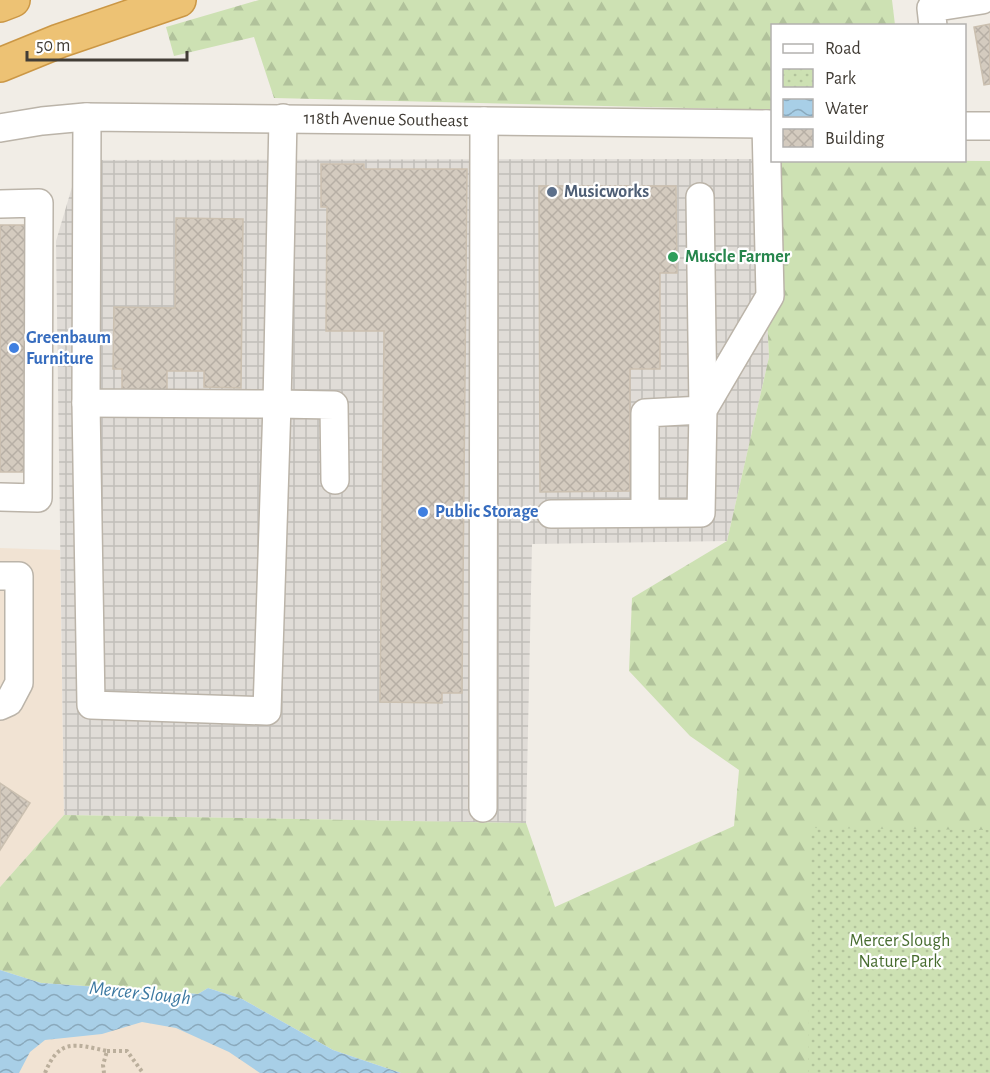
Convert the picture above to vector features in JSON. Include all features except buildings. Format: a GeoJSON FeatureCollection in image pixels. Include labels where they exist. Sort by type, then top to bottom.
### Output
{"type":"FeatureCollection","features":[{"type":"Feature","properties":{"kind":"highway"},"geometry":{"type":"LineString","coordinates":[[0,5],[12,0]]}},
{"type":"Feature","properties":{"kind":"highway"},"geometry":{"type":"LineString","coordinates":[[0,65],[59,41],[179,0]]}},
{"type":"Feature","properties":{"kind":"street"},"geometry":{"type":"LineString","coordinates":[[933,24],[931,8],[982,0]]}},
{"type":"Feature","properties":{"kind":"street"},"geometry":{"type":"LineString","coordinates":[[87,117],[87,403],[92,705],[267,711],[283,118]]}},
{"type":"Feature","properties":{"kind":"street","name":"118th Avenue Southeast"},"geometry":{"type":"LineString","coordinates":[[0,128],[87,117],[769,124]]}},
{"type":"Feature","properties":{"kind":"street"},"geometry":{"type":"LineString","coordinates":[[483,808],[484,121]]}},
{"type":"Feature","properties":{"kind":"street"},"geometry":{"type":"LineString","coordinates":[[703,410],[770,296],[769,124]]}},
{"type":"Feature","properties":{"kind":"street"},"geometry":{"type":"LineString","coordinates":[[966,126],[990,126]]}},
{"type":"Feature","properties":{"kind":"street"},"geometry":{"type":"LineString","coordinates":[[551,514],[700,513],[703,410],[700,197]]}},
{"type":"Feature","properties":{"kind":"street"},"geometry":{"type":"LineString","coordinates":[[0,204],[39,203],[38,498],[0,497]]}},
{"type":"Feature","properties":{"kind":"street"},"geometry":{"type":"LineString","coordinates":[[87,403],[334,405],[335,480]]}},
{"type":"Feature","properties":{"kind":"street"},"geometry":{"type":"LineString","coordinates":[[645,512],[645,413],[703,410]]}},
{"type":"Feature","properties":{"kind":"street"},"geometry":{"type":"LineString","coordinates":[[0,576],[19,576],[9,632],[19,682],[9,702],[0,706]]}},
{"type":"Feature","properties":{"kind":"path"},"geometry":{"type":"LineString","coordinates":[[45,1073],[51,1057],[64,1047],[78,1044],[107,1051],[127,1051],[143,1073]]}},
{"type":"Feature","properties":{"kind":"path"},"geometry":{"type":"LineString","coordinates":[[104,1073],[103,1065],[107,1051]]}},
{"type":"Feature","properties":{"kind":"shaded area"},"geometry":{"type":"Polygon","coordinates":[[[759,159],[769,357],[727,541],[532,544],[526,823],[64,815],[56,241],[80,160],[759,159]]]}},
{"type":"Feature","properties":{"kind":"shaded area"},"geometry":{"type":"Polygon","coordinates":[[[0,548],[60,550],[64,815],[0,887],[0,548]]]}},
{"type":"Feature","properties":{"kind":"shaded area"},"geometry":{"type":"Polygon","coordinates":[[[0,998],[193,1010],[388,1073],[0,1073],[0,998]]]}},
{"type":"Feature","properties":{"kind":"green space"},"geometry":{"type":"Polygon","coordinates":[[[259,0],[892,0],[895,24],[771,24],[771,110],[274,98],[254,37],[174,56],[166,27],[259,0]]]}},
{"type":"Feature","properties":{"kind":"green space"},"geometry":{"type":"Polygon","coordinates":[[[759,159],[771,160],[771,162],[990,161],[990,1073],[401,1073],[333,1050],[242,999],[208,988],[198,994],[41,983],[0,970],[0,887],[64,815],[526,823],[555,907],[734,826],[739,770],[690,736],[629,671],[632,598],[727,541],[769,357],[759,159]]]}},
{"type":"Feature","properties":{"kind":"green space","name":"Mercer Slough Nature Park"},"geometry":{"type":"Polygon","coordinates":[[[811,828],[990,830],[990,1073],[808,1073],[811,828]]]}},
{"type":"Feature","properties":{"kind":"water","name":"Mercer Slough"},"geometry":{"type":"Polygon","coordinates":[[[0,970],[41,983],[198,994],[208,988],[242,999],[333,1050],[401,1073],[260,1073],[229,1052],[176,1028],[142,1022],[102,1034],[45,1040],[30,1052],[19,1073],[0,1073],[0,970]]]}},
{"type":"Feature","properties":{"kind":"place","name":"Musicworks"},"geometry":{"type":"Point","coordinates":[552,192]}},
{"type":"Feature","properties":{"kind":"place","name":"Muscle Farmer"},"geometry":{"type":"Point","coordinates":[673,257]}},
{"type":"Feature","properties":{"kind":"place","name":"Greenbaum Furniture"},"geometry":{"type":"Point","coordinates":[14,348]}},
{"type":"Feature","properties":{"kind":"place","name":"Public Storage"},"geometry":{"type":"Point","coordinates":[423,512]}}]}
